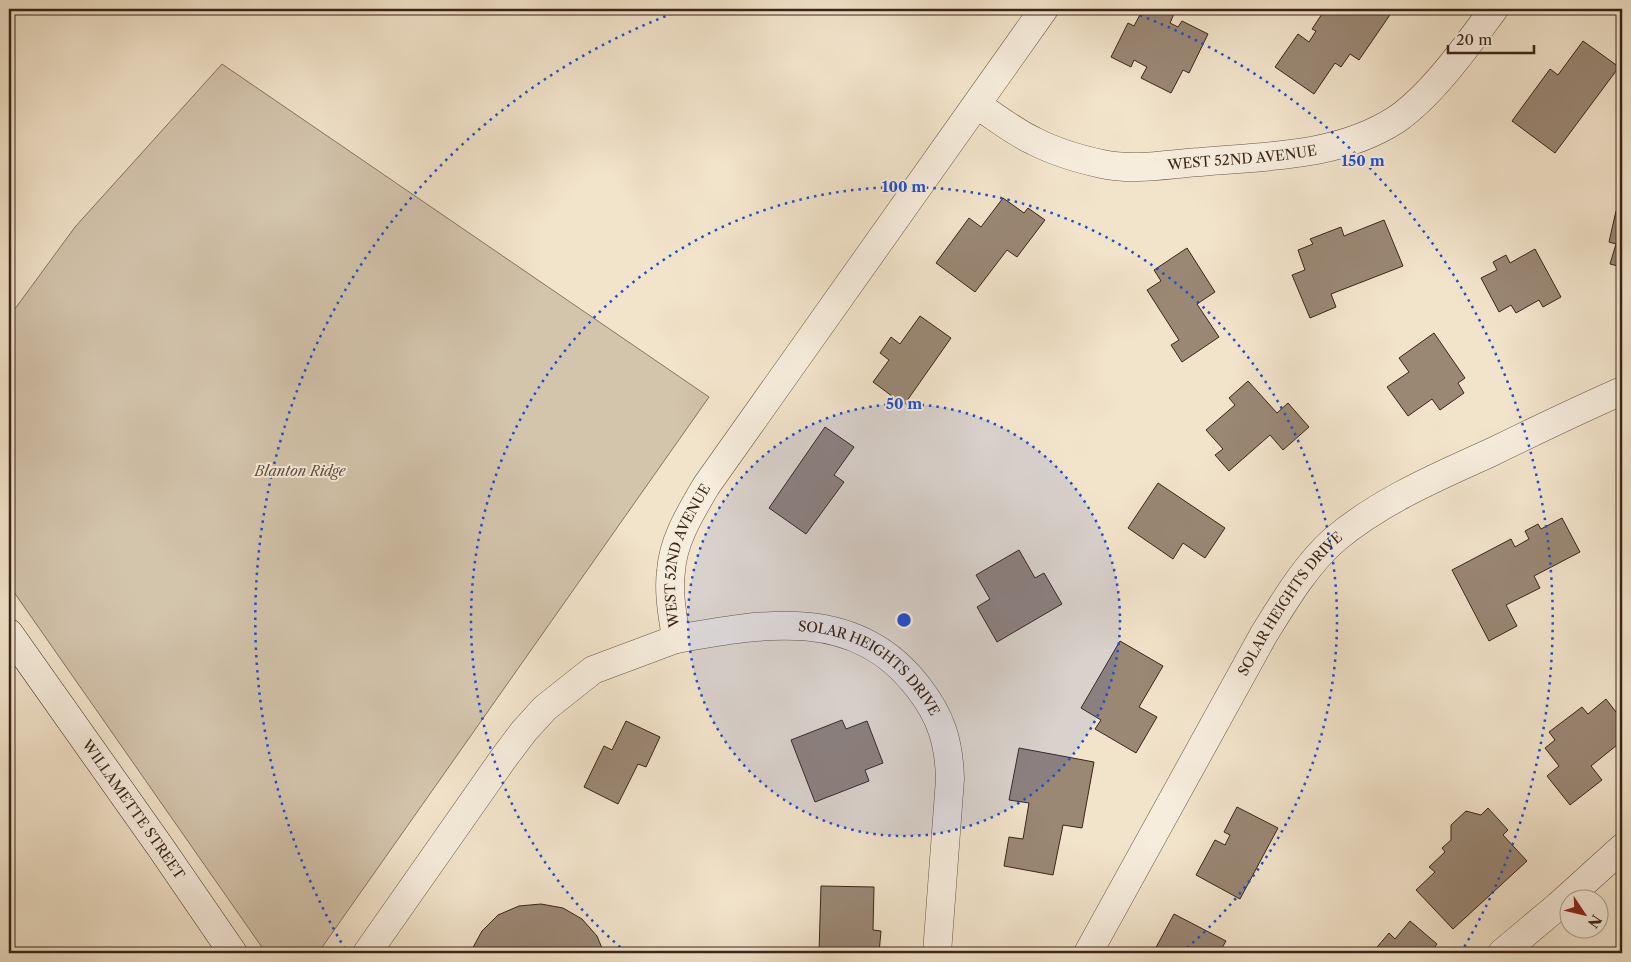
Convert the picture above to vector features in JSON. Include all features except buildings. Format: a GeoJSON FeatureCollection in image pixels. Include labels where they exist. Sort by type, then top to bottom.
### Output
{"type":"FeatureCollection","features":[{"type":"Feature","properties":{"kind":"street","name":"WEST 52ND AVENUE"},"geometry":{"type":"LineString","coordinates":[[367,953],[524,731],[545,708],[593,670],[676,640],[671,600],[671,570],[677,542],[690,512],[706,486],[1044,9]]}},
{"type":"Feature","properties":{"kind":"street","name":"WEST 52ND AVENUE"},"geometry":{"type":"LineString","coordinates":[[977,104],[1032,141],[1054,151],[1104,165],[1138,167],[1308,153],[1346,142],[1377,130],[1397,118],[1422,98],[1471,40],[1494,9]]}},
{"type":"Feature","properties":{"kind":"street","name":"SOLAR HEIGHTS DRIVE"},"geometry":{"type":"LineString","coordinates":[[1088,953],[1264,634],[1288,595],[1311,565],[1333,541],[1356,524],[1426,482],[1622,391]]}},
{"type":"Feature","properties":{"kind":"street","name":"SOLAR HEIGHTS DRIVE"},"geometry":{"type":"LineString","coordinates":[[676,640],[726,630],[760,627],[790,625],[816,628],[844,633],[869,643],[890,656],[907,672],[935,711],[944,733],[949,758],[950,779],[937,953]]}},
{"type":"Feature","properties":{"kind":"street","name":"WILLAMETTE STREET"},"geometry":{"type":"LineString","coordinates":[[9,633],[233,953]]}},
{"type":"Feature","properties":{"kind":"street"},"geometry":{"type":"LineString","coordinates":[[1502,953],[1558,906],[1622,848]]}},
{"type":"Feature","properties":{"kind":"green space","name":"Blanton Ridge"},"geometry":{"type":"Polygon","coordinates":[[[222,64],[709,397],[318,953],[266,953],[9,585],[9,317],[75,227],[222,64]]]}}]}
